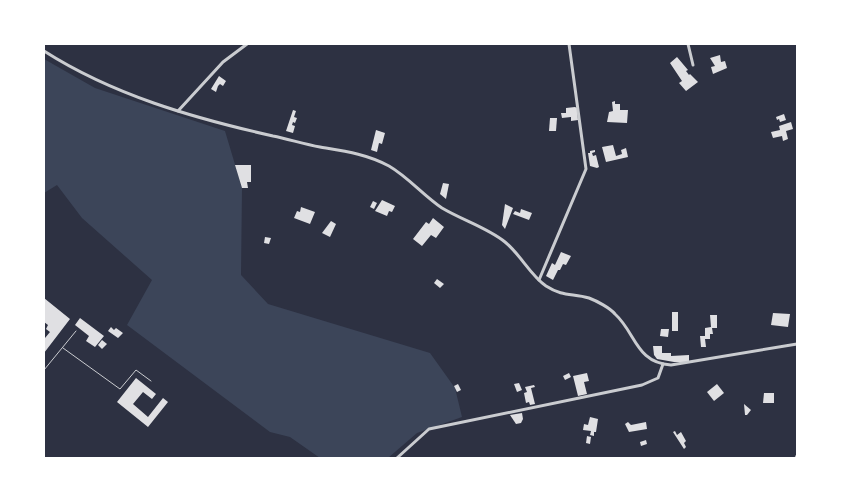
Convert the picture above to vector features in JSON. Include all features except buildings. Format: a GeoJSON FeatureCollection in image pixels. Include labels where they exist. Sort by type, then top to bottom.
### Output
{"type":"FeatureCollection","features":[{"type":"Feature","properties":{"kind":"street"},"geometry":{"type":"LineString","coordinates":[[178,112],[223,62],[247,44]]}},
{"type":"Feature","properties":{"kind":"street"},"geometry":{"type":"LineString","coordinates":[[539,280],[586,169],[569,44]]}},
{"type":"Feature","properties":{"kind":"street"},"geometry":{"type":"LineString","coordinates":[[688,44],[694,65]]}},
{"type":"Feature","properties":{"kind":"street"},"geometry":{"type":"LineString","coordinates":[[44,51],[91,78],[178,112],[267,135],[358,153],[390,166],[442,208],[504,241],[539,280],[563,294],[590,298],[615,314],[641,350],[651,360],[671,365],[797,344]]}},
{"type":"Feature","properties":{"kind":"street"},"geometry":{"type":"LineString","coordinates":[[397,458],[429,429],[642,384],[658,378],[663,364]]}},
{"type":"Feature","properties":{"kind":"lane"},"geometry":{"type":"LineString","coordinates":[[44,370],[76,331]]}},
{"type":"Feature","properties":{"kind":"lane"},"geometry":{"type":"LineString","coordinates":[[63,348],[120,389],[136,370],[151,380]]}},
{"type":"Feature","properties":{"kind":"shaded area"},"geometry":{"type":"Polygon","coordinates":[[[44,59],[95,88],[225,131],[242,188],[241,275],[268,304],[430,353],[455,388],[462,417],[417,433],[388,458],[320,458],[290,437],[270,432],[127,325],[152,280],[82,218],[57,185],[44,193],[44,59]]]}}]}
